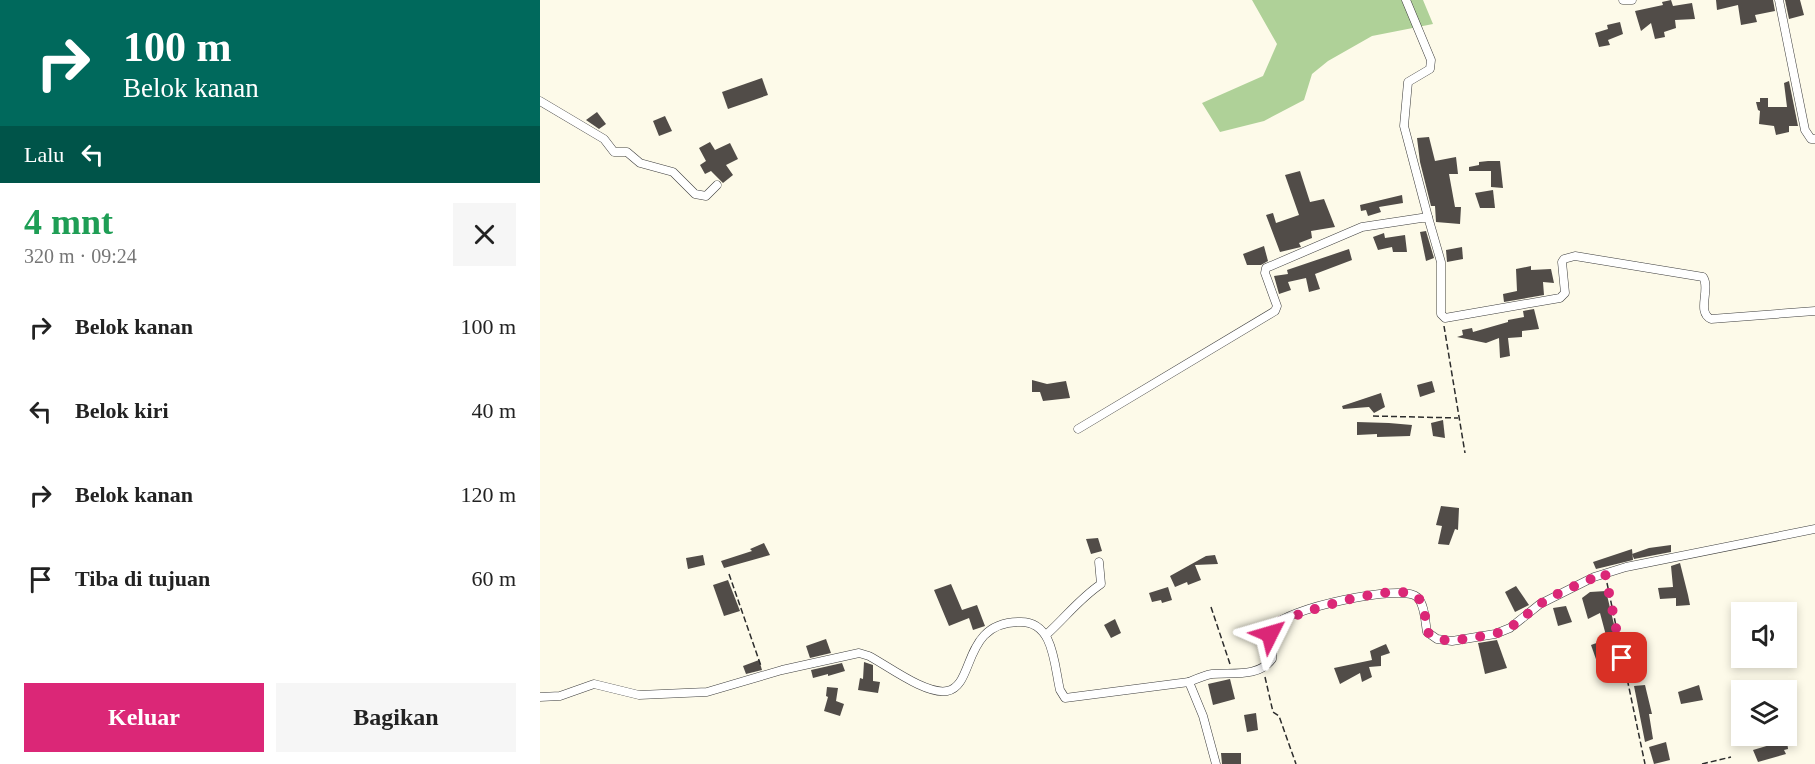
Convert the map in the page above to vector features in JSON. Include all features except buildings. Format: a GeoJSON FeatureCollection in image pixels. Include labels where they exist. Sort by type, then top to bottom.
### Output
{"type":"FeatureCollection","features":[{"type":"Feature","properties":{"kind":"street"},"geometry":{"type":"LineString","coordinates":[[1406,0],[1431,65],[1430,69],[1408,82],[1403,119],[1441,262],[1442,317],[1560,298],[1565,293],[1562,262],[1564,259],[1575,256],[1703,277],[1706,283],[1704,310],[1708,319],[1815,311]]}},
{"type":"Feature","properties":{"kind":"street"},"geometry":{"type":"LineString","coordinates":[[1623,0],[1632,0]]}},
{"type":"Feature","properties":{"kind":"street"},"geometry":{"type":"LineString","coordinates":[[1779,0],[1805,130],[1811,139],[1815,139]]}},
{"type":"Feature","properties":{"kind":"street"},"geometry":{"type":"LineString","coordinates":[[540,101],[604,139],[614,152],[627,152],[640,163],[673,172],[695,194],[706,196],[717,185]]}},
{"type":"Feature","properties":{"kind":"street"},"geometry":{"type":"LineString","coordinates":[[1078,429],[1275,311],[1277,306],[1265,273],[1266,268],[1362,227],[1428,217]]}},
{"type":"Feature","properties":{"kind":"street"},"geometry":{"type":"LineString","coordinates":[[540,697],[560,696],[594,684],[639,695],[700,693],[859,653],[869,656],[929,690],[945,692],[952,690],[962,682],[971,653],[981,639],[991,631],[1015,622],[1028,622],[1041,628],[1046,635],[1060,690],[1065,698],[1189,682],[1211,674],[1233,674],[1263,668],[1272,659],[1270,634],[1274,625],[1296,614],[1331,603],[1408,592],[1416,595],[1423,607],[1427,632],[1437,639],[1452,641],[1495,634],[1510,628],[1540,604],[1576,584],[1605,573],[1815,529]]}},
{"type":"Feature","properties":{"kind":"street"},"geometry":{"type":"LineString","coordinates":[[1046,635],[1084,596],[1101,584],[1099,562]]}},
{"type":"Feature","properties":{"kind":"street"},"geometry":{"type":"LineString","coordinates":[[1189,682],[1203,716],[1216,764]]}},
{"type":"Feature","properties":{"kind":"path"},"geometry":{"type":"LineString","coordinates":[[1442,317],[1465,453]]}},
{"type":"Feature","properties":{"kind":"path"},"geometry":{"type":"LineString","coordinates":[[1373,416],[1459,418]]}},
{"type":"Feature","properties":{"kind":"path"},"geometry":{"type":"LineString","coordinates":[[1605,573],[1645,764]]}},
{"type":"Feature","properties":{"kind":"path"},"geometry":{"type":"LineString","coordinates":[[729,574],[764,676]]}},
{"type":"Feature","properties":{"kind":"path"},"geometry":{"type":"LineString","coordinates":[[1211,607],[1233,674]]}},
{"type":"Feature","properties":{"kind":"path"},"geometry":{"type":"LineString","coordinates":[[1263,668],[1273,712],[1279,716],[1296,764]]}},
{"type":"Feature","properties":{"kind":"path"},"geometry":{"type":"LineString","coordinates":[[1702,764],[1731,757]]}},
{"type":"Feature","properties":{"kind":"green space"},"geometry":{"type":"Polygon","coordinates":[[[1252,0],[1423,0],[1433,24],[1372,36],[1328,61],[1312,74],[1304,100],[1264,121],[1220,132],[1202,103],[1263,76],[1277,44],[1252,0]]]}},
{"type":"Feature","properties":{"kind":"route"},"geometry":{"type":"LineString","coordinates":[[1270,634],[1271,629],[1279,622],[1331,603],[1364,596],[1408,592],[1416,595],[1420,600],[1427,632],[1437,639],[1452,641],[1495,634],[1510,628],[1540,604],[1561,592],[1605,573],[1622,658]]}}]}
